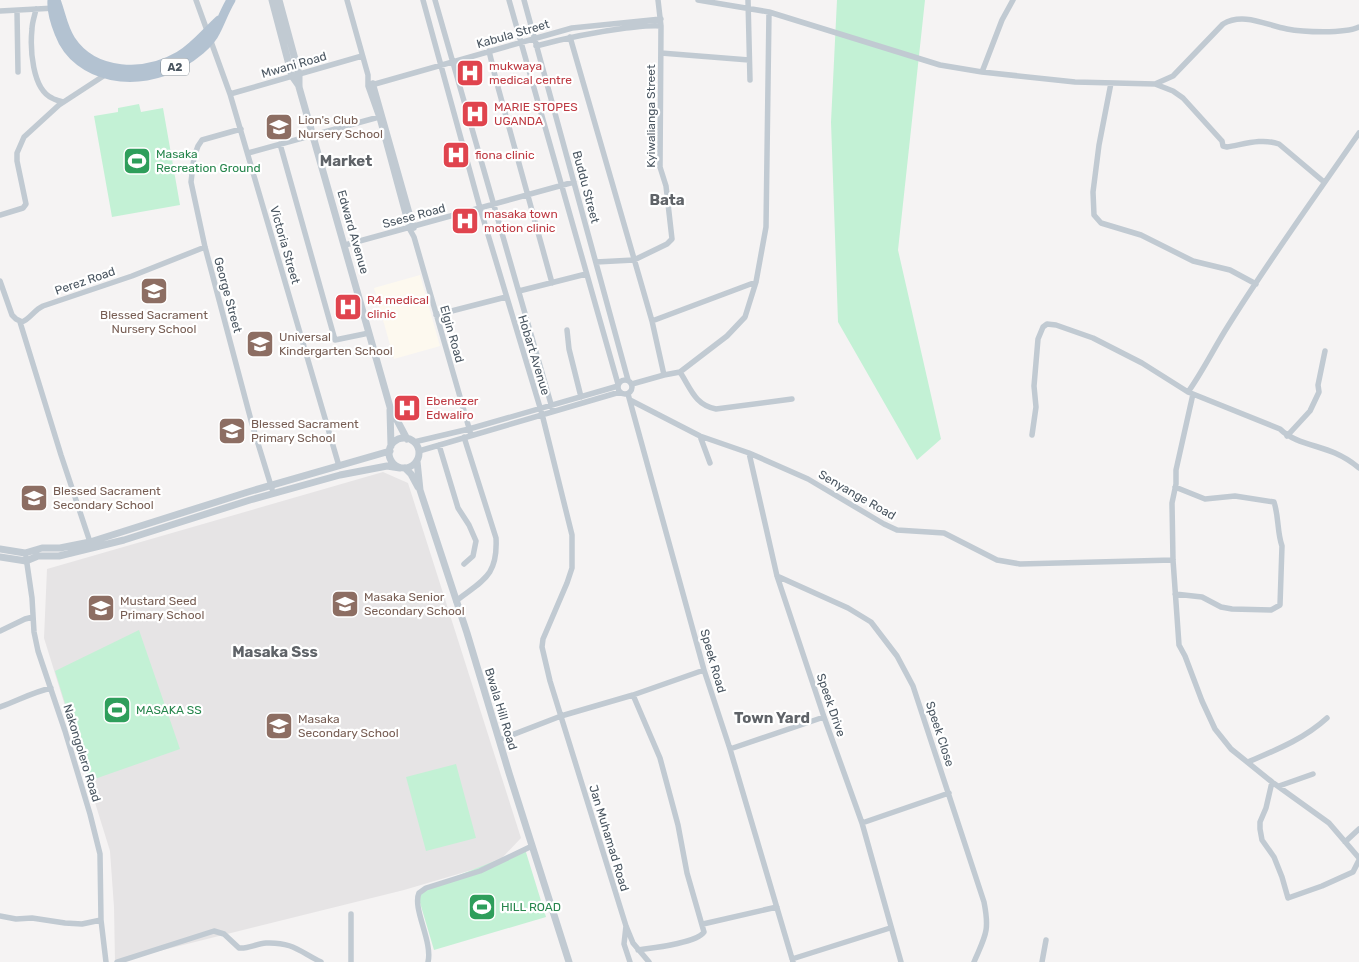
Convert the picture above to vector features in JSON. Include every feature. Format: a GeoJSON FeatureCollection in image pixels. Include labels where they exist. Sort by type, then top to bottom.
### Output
{"type":"FeatureCollection","features":[{"type":"Feature","properties":{"kind":"main road","name":"A2"},"geometry":{"type":"LineString","coordinates":[[55,4],[61,40],[68,51],[92,70],[129,78],[145,76],[192,56],[209,36],[216,32],[231,0]]}},
{"type":"Feature","properties":{"kind":"street","name":"Victoria Street"},"geometry":{"type":"LineString","coordinates":[[196,0],[241,129],[339,466]]}},
{"type":"Feature","properties":{"kind":"street","name":"Edward Avenue"},"geometry":{"type":"LineString","coordinates":[[272,0],[314,135],[390,407],[407,438]]}},
{"type":"Feature","properties":{"kind":"street","name":"Edward Avenue"},"geometry":{"type":"LineString","coordinates":[[280,0],[295,75]]}},
{"type":"Feature","properties":{"kind":"street","name":"Elgin Road"},"geometry":{"type":"LineString","coordinates":[[347,0],[411,227]]}},
{"type":"Feature","properties":{"kind":"street","name":"Hobart Avenue"},"geometry":{"type":"LineString","coordinates":[[423,0],[480,208],[541,411],[572,542],[572,568],[568,583],[542,639],[548,673],[561,716]]}},
{"type":"Feature","properties":{"kind":"street","name":"Hobart Avenue"},"geometry":{"type":"LineString","coordinates":[[435,0],[552,408]]}},
{"type":"Feature","properties":{"kind":"street"},"geometry":{"type":"LineString","coordinates":[[509,0],[618,387]]}},
{"type":"Feature","properties":{"kind":"street","name":"Buddu Street"},"geometry":{"type":"LineString","coordinates":[[524,0],[630,382]]}},
{"type":"Feature","properties":{"kind":"street","name":"Kyiwalianga Street"},"geometry":{"type":"LineString","coordinates":[[596,262],[634,260],[672,239],[666,186],[660,167],[661,19],[658,0]]}},
{"type":"Feature","properties":{"kind":"street"},"geometry":{"type":"LineString","coordinates":[[698,0],[769,12],[940,65],[982,72],[1075,82],[1155,84],[1173,91],[1183,98],[1222,141],[1223,146],[1227,147],[1267,140],[1279,144],[1324,182]]}},
{"type":"Feature","properties":{"kind":"street"},"geometry":{"type":"LineString","coordinates":[[748,0],[750,80]]}},
{"type":"Feature","properties":{"kind":"street"},"geometry":{"type":"LineString","coordinates":[[982,72],[1002,20],[1013,0]]}},
{"type":"Feature","properties":{"kind":"street"},"geometry":{"type":"LineString","coordinates":[[0,11],[36,9],[55,4]]}},
{"type":"Feature","properties":{"kind":"street"},"geometry":{"type":"LineString","coordinates":[[36,9],[32,27],[32,61],[36,78],[50,98],[63,102]]}},
{"type":"Feature","properties":{"kind":"street"},"geometry":{"type":"LineString","coordinates":[[17,11],[18,72]]}},
{"type":"Feature","properties":{"kind":"street"},"geometry":{"type":"LineString","coordinates":[[414,442],[470,432],[552,408],[618,387],[623,380],[630,382],[680,372],[727,336],[745,317],[756,282],[766,227],[769,12]]}},
{"type":"Feature","properties":{"kind":"street","name":"Kabula Street"},"geometry":{"type":"LineString","coordinates":[[371,85],[580,26],[661,19]]}},
{"type":"Feature","properties":{"kind":"street"},"geometry":{"type":"LineString","coordinates":[[1155,84],[1173,76],[1223,24],[1231,19],[1246,19],[1296,30],[1348,31],[1359,27]]}},
{"type":"Feature","properties":{"kind":"street"},"geometry":{"type":"LineString","coordinates":[[536,46],[570,37],[635,27],[661,26]]}},
{"type":"Feature","properties":{"kind":"street"},"geometry":{"type":"LineString","coordinates":[[570,37],[652,320],[664,375]]}},
{"type":"Feature","properties":{"kind":"street"},"geometry":{"type":"LineString","coordinates":[[489,51],[552,283]]}},
{"type":"Feature","properties":{"kind":"street"},"geometry":{"type":"LineString","coordinates":[[661,53],[749,60]]}},
{"type":"Feature","properties":{"kind":"street","name":"Mwani Road"},"geometry":{"type":"LineString","coordinates":[[230,94],[362,56]]}},
{"type":"Feature","properties":{"kind":"street"},"geometry":{"type":"LineString","coordinates":[[0,215],[23,208],[26,204],[17,161],[20,144],[24,137],[63,102],[108,72]]}},
{"type":"Feature","properties":{"kind":"street"},"geometry":{"type":"LineString","coordinates":[[1111,83],[1099,144],[1093,192],[1094,215],[1097,220],[1101,223],[1151,239],[1193,261],[1230,270],[1256,284]]}},
{"type":"Feature","properties":{"kind":"street","name":"Elgin Road"},"geometry":{"type":"LineString","coordinates":[[371,85],[470,432]]}},
{"type":"Feature","properties":{"kind":"street"},"geometry":{"type":"LineString","coordinates":[[248,153],[379,117]]}},
{"type":"Feature","properties":{"kind":"street","name":"George Street"},"geometry":{"type":"LineString","coordinates":[[241,129],[202,140],[194,157],[191,182],[205,247],[252,424],[272,489]]}},
{"type":"Feature","properties":{"kind":"street"},"geometry":{"type":"LineString","coordinates":[[1272,782],[1266,808],[1260,822],[1260,829],[1262,840],[1274,857],[1288,898],[1353,872],[1359,859],[1345,842],[1329,824],[1230,749],[1215,729],[1202,701],[1179,645],[1171,519],[1176,470],[1191,393],[1256,284],[1324,182],[1356,143],[1359,133]]}},
{"type":"Feature","properties":{"kind":"street"},"geometry":{"type":"LineString","coordinates":[[280,144],[335,340],[369,333]]}},
{"type":"Feature","properties":{"kind":"street","name":"Ssese Road"},"geometry":{"type":"LineString","coordinates":[[345,245],[574,182]]}},
{"type":"Feature","properties":{"kind":"street","name":"Perez Road"},"geometry":{"type":"LineString","coordinates":[[20,322],[25,322],[33,312],[43,306],[132,276],[205,247]]}},
{"type":"Feature","properties":{"kind":"street"},"geometry":{"type":"LineString","coordinates":[[519,291],[586,274]]}},
{"type":"Feature","properties":{"kind":"street"},"geometry":{"type":"LineString","coordinates":[[0,281],[9,308],[20,322],[90,542]]}},
{"type":"Feature","properties":{"kind":"street"},"geometry":{"type":"LineString","coordinates":[[652,320],[756,282]]}},
{"type":"Feature","properties":{"kind":"street"},"geometry":{"type":"LineString","coordinates":[[436,315],[506,297]]}},
{"type":"Feature","properties":{"kind":"street"},"geometry":{"type":"LineString","coordinates":[[1032,436],[1036,406],[1034,386],[1038,339],[1043,327],[1047,324],[1056,325],[1093,338],[1142,363],[1191,393],[1280,429],[1287,436],[1335,452],[1359,468]]}},
{"type":"Feature","properties":{"kind":"street"},"geometry":{"type":"LineString","coordinates":[[567,330],[569,349],[581,396]]}},
{"type":"Feature","properties":{"kind":"street"},"geometry":{"type":"LineString","coordinates":[[1287,436],[1310,411],[1319,392],[1318,384],[1325,352]]}},
{"type":"Feature","properties":{"kind":"street"},"geometry":{"type":"LineString","coordinates":[[680,372],[699,402],[706,407],[716,409],[792,399]]}},
{"type":"Feature","properties":{"kind":"street"},"geometry":{"type":"LineString","coordinates":[[629,397],[632,390],[630,382]]}},
{"type":"Feature","properties":{"kind":"street"},"geometry":{"type":"LineString","coordinates":[[552,408],[581,396],[618,387]]}},
{"type":"Feature","properties":{"kind":"street","name":"Senyange Road"},"geometry":{"type":"LineString","coordinates":[[618,387],[629,397],[700,436],[749,453],[808,479],[897,530],[944,533],[997,560],[1010,563],[1033,565],[1173,560]]}},
{"type":"Feature","properties":{"kind":"street","name":"Speek Road"},"geometry":{"type":"LineString","coordinates":[[629,397],[704,670],[730,749],[792,961]]}},
{"type":"Feature","properties":{"kind":"street"},"geometry":{"type":"LineString","coordinates":[[390,407],[390,456],[392,460],[411,474],[420,490]]}},
{"type":"Feature","properties":{"kind":"street"},"geometry":{"type":"LineString","coordinates":[[419,451],[464,437],[470,432]]}},
{"type":"Feature","properties":{"kind":"street"},"geometry":{"type":"LineString","coordinates":[[700,436],[710,463]]}},
{"type":"Feature","properties":{"kind":"street"},"geometry":{"type":"LineString","coordinates":[[456,601],[483,581],[493,568],[496,552],[496,538],[464,437]]}},
{"type":"Feature","properties":{"kind":"street"},"geometry":{"type":"LineString","coordinates":[[0,549],[25,553],[42,548],[60,548],[90,542],[272,489],[387,466],[402,468],[412,466],[417,461],[419,451],[414,442],[407,438],[398,440],[391,448],[339,466],[272,489],[124,540],[60,556],[38,556],[26,561],[0,556]]}},
{"type":"Feature","properties":{"kind":"street"},"geometry":{"type":"LineString","coordinates":[[439,445],[458,508],[469,525],[476,541],[473,556],[464,564]]}},
{"type":"Feature","properties":{"kind":"street","name":"Speek Drive"},"geometry":{"type":"LineString","coordinates":[[749,453],[777,576],[862,823],[901,962]]}},
{"type":"Feature","properties":{"kind":"street","name":"Bwala Hill Road"},"geometry":{"type":"LineString","coordinates":[[417,461],[420,490],[569,962]]}},
{"type":"Feature","properties":{"kind":"street"},"geometry":{"type":"LineString","coordinates":[[1175,487],[1205,500],[1235,496],[1274,502],[1277,512],[1279,538],[1282,546],[1280,605],[1274,609],[1232,609],[1221,607],[1202,597],[1175,594]]}},
{"type":"Feature","properties":{"kind":"street","name":"Nakongolero Road"},"geometry":{"type":"LineString","coordinates":[[25,553],[38,651],[96,834],[101,867],[101,920],[106,962]]}},
{"type":"Feature","properties":{"kind":"street","name":"Speek Close"},"geometry":{"type":"LineString","coordinates":[[777,576],[848,608],[871,622],[877,627],[897,656],[913,686],[978,880],[987,917],[987,931],[974,962]]}},
{"type":"Feature","properties":{"kind":"street"},"geometry":{"type":"LineString","coordinates":[[0,631],[33,617]]}},
{"type":"Feature","properties":{"kind":"street"},"geometry":{"type":"LineString","coordinates":[[499,740],[561,716],[633,695],[704,670]]}},
{"type":"Feature","properties":{"kind":"street"},"geometry":{"type":"LineString","coordinates":[[0,707],[18,701],[37,691],[51,688]]}},
{"type":"Feature","properties":{"kind":"street"},"geometry":{"type":"LineString","coordinates":[[633,695],[660,758],[678,824],[687,873],[703,924],[704,934],[698,938],[656,948],[638,950]]}},
{"type":"Feature","properties":{"kind":"street","name":"Jan Muhamad Road"},"geometry":{"type":"LineString","coordinates":[[561,716],[626,926],[638,950],[649,962]]}},
{"type":"Feature","properties":{"kind":"street"},"geometry":{"type":"LineString","coordinates":[[730,749],[824,717]]}},
{"type":"Feature","properties":{"kind":"street"},"geometry":{"type":"LineString","coordinates":[[1248,762],[1308,734],[1327,718]]}},
{"type":"Feature","properties":{"kind":"street"},"geometry":{"type":"LineString","coordinates":[[1279,786],[1313,774]]}},
{"type":"Feature","properties":{"kind":"street"},"geometry":{"type":"LineString","coordinates":[[862,823],[949,793]]}},
{"type":"Feature","properties":{"kind":"street"},"geometry":{"type":"LineString","coordinates":[[1345,842],[1359,829]]}},
{"type":"Feature","properties":{"kind":"street"},"geometry":{"type":"LineString","coordinates":[[428,962],[429,956],[425,930],[417,898],[419,894],[426,888],[480,871],[532,846]]}},
{"type":"Feature","properties":{"kind":"street"},"geometry":{"type":"LineString","coordinates":[[703,924],[777,907]]}},
{"type":"Feature","properties":{"kind":"street"},"geometry":{"type":"LineString","coordinates":[[351,914],[351,962]]}},
{"type":"Feature","properties":{"kind":"street"},"geometry":{"type":"LineString","coordinates":[[0,916],[82,924],[101,920]]}},
{"type":"Feature","properties":{"kind":"street"},"geometry":{"type":"LineString","coordinates":[[626,926],[624,944],[630,962]]}},
{"type":"Feature","properties":{"kind":"street"},"geometry":{"type":"LineString","coordinates":[[792,961],[890,928]]}},
{"type":"Feature","properties":{"kind":"street"},"geometry":{"type":"LineString","coordinates":[[117,962],[214,931],[224,934],[239,948],[266,943],[288,944],[321,962]]}},
{"type":"Feature","properties":{"kind":"street"},"geometry":{"type":"LineString","coordinates":[[1042,962],[1046,940]]}},
{"type":"Feature","properties":{"kind":"shaded area"},"geometry":{"type":"Polygon","coordinates":[[[420,275],[440,346],[394,359],[374,288],[420,275]]]}},
{"type":"Feature","properties":{"kind":"shaded area","name":"Masaka Secondary School"},"geometry":{"type":"Polygon","coordinates":[[[383,472],[408,483],[521,838],[502,858],[482,867],[404,890],[115,962],[110,851],[44,638],[47,569],[383,472]]]}},
{"type":"Feature","properties":{"kind":"green space"},"geometry":{"type":"Polygon","coordinates":[[[837,0],[925,0],[898,250],[941,439],[917,460],[838,322],[831,122],[837,0]]]}},
{"type":"Feature","properties":{"kind":"green space","name":"Masaka Recreation Ground"},"geometry":{"type":"Polygon","coordinates":[[[139,104],[141,112],[163,108],[180,205],[112,217],[94,116],[118,112],[118,108],[139,104]]]}},
{"type":"Feature","properties":{"kind":"green space","name":"MASAKA SS"},"geometry":{"type":"Polygon","coordinates":[[[139,630],[180,749],[89,781],[55,671],[139,630]]]}},
{"type":"Feature","properties":{"kind":"green space"},"geometry":{"type":"Polygon","coordinates":[[[456,764],[476,838],[426,851],[406,777],[456,764]]]}},
{"type":"Feature","properties":{"kind":"green space","name":"HILL ROAD"},"geometry":{"type":"Polygon","coordinates":[[[525,849],[546,917],[434,950],[418,896],[424,889],[525,849]]]}},
{"type":"Feature","properties":{"kind":"place","name":"mukwaya medical centre"},"geometry":{"type":"Point","coordinates":[470,73]}},
{"type":"Feature","properties":{"kind":"place","name":"MARIE STOPES UGANDA"},"geometry":{"type":"Point","coordinates":[475,114]}},
{"type":"Feature","properties":{"kind":"place","name":"Lion's Club Nursery School"},"geometry":{"type":"Point","coordinates":[279,127]}},
{"type":"Feature","properties":{"kind":"place","name":"fiona clinic"},"geometry":{"type":"Point","coordinates":[456,155]}},
{"type":"Feature","properties":{"kind":"place","name":"Masaka Recreation Ground"},"geometry":{"type":"Point","coordinates":[137,161]}},
{"type":"Feature","properties":{"kind":"place","name":"masaka town motion clinic"},"geometry":{"type":"Point","coordinates":[465,221]}},
{"type":"Feature","properties":{"kind":"place","name":"Blessed Sacrament Nursery School"},"geometry":{"type":"Point","coordinates":[154,291]}},
{"type":"Feature","properties":{"kind":"place","name":"R4 medical clinic"},"geometry":{"type":"Point","coordinates":[348,307]}},
{"type":"Feature","properties":{"kind":"place","name":"Universal Kindergarten School"},"geometry":{"type":"Point","coordinates":[260,344]}},
{"type":"Feature","properties":{"kind":"place","name":"Ebenezer Edwaliro"},"geometry":{"type":"Point","coordinates":[407,408]}},
{"type":"Feature","properties":{"kind":"place","name":"Blessed Sacrament Primary School"},"geometry":{"type":"Point","coordinates":[232,431]}},
{"type":"Feature","properties":{"kind":"place","name":"Blessed Sacrament Secondary School"},"geometry":{"type":"Point","coordinates":[34,498]}},
{"type":"Feature","properties":{"kind":"place","name":"Masaka Senior Secondary School"},"geometry":{"type":"Point","coordinates":[345,604]}},
{"type":"Feature","properties":{"kind":"place","name":"Mustard Seed Primary School"},"geometry":{"type":"Point","coordinates":[101,608]}},
{"type":"Feature","properties":{"kind":"place","name":"MASAKA SS"},"geometry":{"type":"Point","coordinates":[117,710]}},
{"type":"Feature","properties":{"kind":"place","name":"Masaka Secondary School"},"geometry":{"type":"Point","coordinates":[279,726]}},
{"type":"Feature","properties":{"kind":"place","name":"HILL ROAD"},"geometry":{"type":"Point","coordinates":[482,907]}},
{"type":"Feature","properties":{"kind":"district","name":"Market"},"geometry":{"type":"Point","coordinates":[346,161]}},
{"type":"Feature","properties":{"kind":"district","name":"Bata"},"geometry":{"type":"Point","coordinates":[667,200]}},
{"type":"Feature","properties":{"kind":"district","name":"Masaka Sss"},"geometry":{"type":"Point","coordinates":[275,652]}},
{"type":"Feature","properties":{"kind":"district","name":"Town Yard"},"geometry":{"type":"Point","coordinates":[772,718]}}]}
